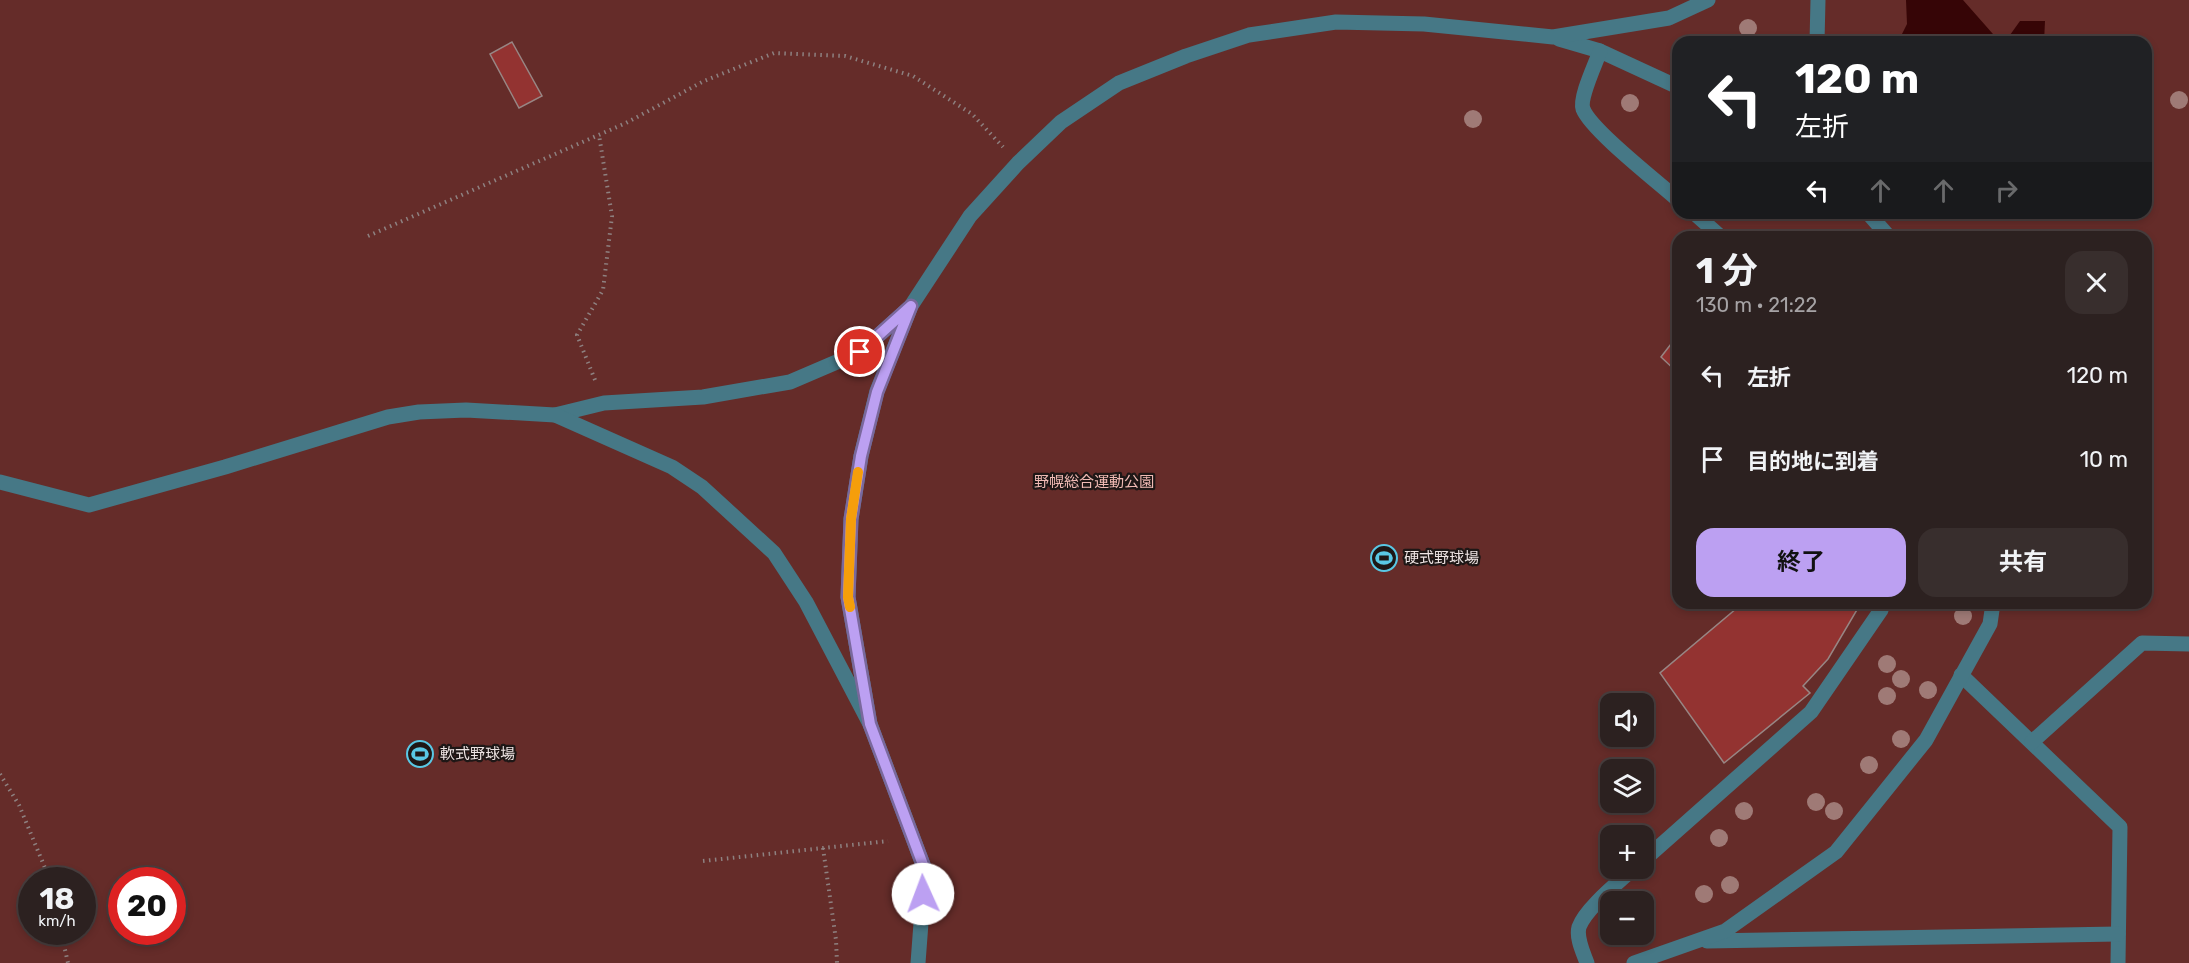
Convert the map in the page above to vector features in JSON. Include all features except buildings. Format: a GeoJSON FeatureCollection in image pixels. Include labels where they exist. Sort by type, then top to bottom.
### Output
{"type":"FeatureCollection","features":[{"type":"Feature","properties":{"kind":"lane"},"geometry":{"type":"LineString","coordinates":[[1553,38],[1669,18],[1708,0]]}},
{"type":"Feature","properties":{"kind":"lane"},"geometry":{"type":"LineString","coordinates":[[1816,36],[1818,0]]}},
{"type":"Feature","properties":{"kind":"lane"},"geometry":{"type":"LineString","coordinates":[[870,724],[848,597],[851,519],[861,456],[877,392],[911,306],[970,216],[1018,163],[1061,122],[1119,83],[1186,56],[1249,35],[1336,22],[1424,24],[1553,38],[1600,51],[1672,84]]}},
{"type":"Feature","properties":{"kind":"lane"},"geometry":{"type":"LineString","coordinates":[[1600,51],[1583,99],[1583,108],[1596,128],[1672,195]]}},
{"type":"Feature","properties":{"kind":"lane"},"geometry":{"type":"LineString","coordinates":[[1701,219],[1714,231]]}},
{"type":"Feature","properties":{"kind":"lane"},"geometry":{"type":"LineString","coordinates":[[1873,219],[1884,231]]}},
{"type":"Feature","properties":{"kind":"lane"},"geometry":{"type":"LineString","coordinates":[[0,482],[89,505],[225,467],[388,417],[419,412],[466,410],[555,415],[604,403],[703,397],[790,382],[860,352],[911,306]]}},
{"type":"Feature","properties":{"kind":"lane"},"geometry":{"type":"LineString","coordinates":[[555,415],[672,467],[702,487],[774,553],[806,602],[870,724],[925,870],[918,963]]}},
{"type":"Feature","properties":{"kind":"lane"},"geometry":{"type":"LineString","coordinates":[[1654,851],[1811,712],[1881,609]]}},
{"type":"Feature","properties":{"kind":"lane"},"geometry":{"type":"LineString","coordinates":[[1634,963],[1725,931],[1836,852],[1926,740],[1990,624],[1992,609]]}},
{"type":"Feature","properties":{"kind":"lane"},"geometry":{"type":"LineString","coordinates":[[2032,742],[2142,643],[2189,644]]}},
{"type":"Feature","properties":{"kind":"lane"},"geometry":{"type":"LineString","coordinates":[[1961,675],[2120,827],[2118,963]]}},
{"type":"Feature","properties":{"kind":"lane"},"geometry":{"type":"LineString","coordinates":[[1587,963],[1580,943],[1579,927],[1597,902],[1622,879]]}},
{"type":"Feature","properties":{"kind":"lane"},"geometry":{"type":"LineString","coordinates":[[1694,942],[2118,934]]}},
{"type":"Feature","properties":{"kind":"path"},"geometry":{"type":"LineString","coordinates":[[368,236],[626,123],[704,81],[774,53],[845,56],[913,76],[972,114],[1018,163]]}},
{"type":"Feature","properties":{"kind":"path"},"geometry":{"type":"LineString","coordinates":[[599,135],[612,216],[603,290],[577,334],[604,403]]}},
{"type":"Feature","properties":{"kind":"path"},"geometry":{"type":"LineString","coordinates":[[0,774],[19,805],[45,867]]}},
{"type":"Feature","properties":{"kind":"path"},"geometry":{"type":"LineString","coordinates":[[704,861],[913,839]]}},
{"type":"Feature","properties":{"kind":"path"},"geometry":{"type":"LineString","coordinates":[[822,848],[836,939],[837,963]]}},
{"type":"Feature","properties":{"kind":"path"},"geometry":{"type":"LineString","coordinates":[[64,945],[68,963]]}},
{"type":"Feature","properties":{"kind":"green space","name":"野幌総合運動公園"},"geometry":{"type":"Polygon","coordinates":[[[0,0],[2189,0],[2189,963],[0,963],[0,0]]]}},
{"type":"Feature","properties":{"kind":"shaded area"},"geometry":{"type":"Polygon","coordinates":[[[1906,0],[1963,0],[1995,36],[1901,36],[1907,24],[1906,0]]]}},
{"type":"Feature","properties":{"kind":"shaded area"},"geometry":{"type":"Polygon","coordinates":[[[2020,21],[2045,21],[2044,36],[2009,36],[2020,21]]]}},
{"type":"Feature","properties":{"kind":"slow traffic"},"geometry":{"type":"LineString","coordinates":[[850,607],[848,597],[851,519],[858,472]]}},
{"type":"Feature","properties":{"kind":"place","name":"硬式野球場"},"geometry":{"type":"Point","coordinates":[1384,558]}},
{"type":"Feature","properties":{"kind":"place","name":"軟式野球場"},"geometry":{"type":"Point","coordinates":[420,754]}},
{"type":"Feature","properties":{"kind":"route"},"geometry":{"type":"LineString","coordinates":[[860,352],[911,306],[877,392],[861,456],[851,519],[848,597],[870,724],[925,870],[923,894]]}}]}
